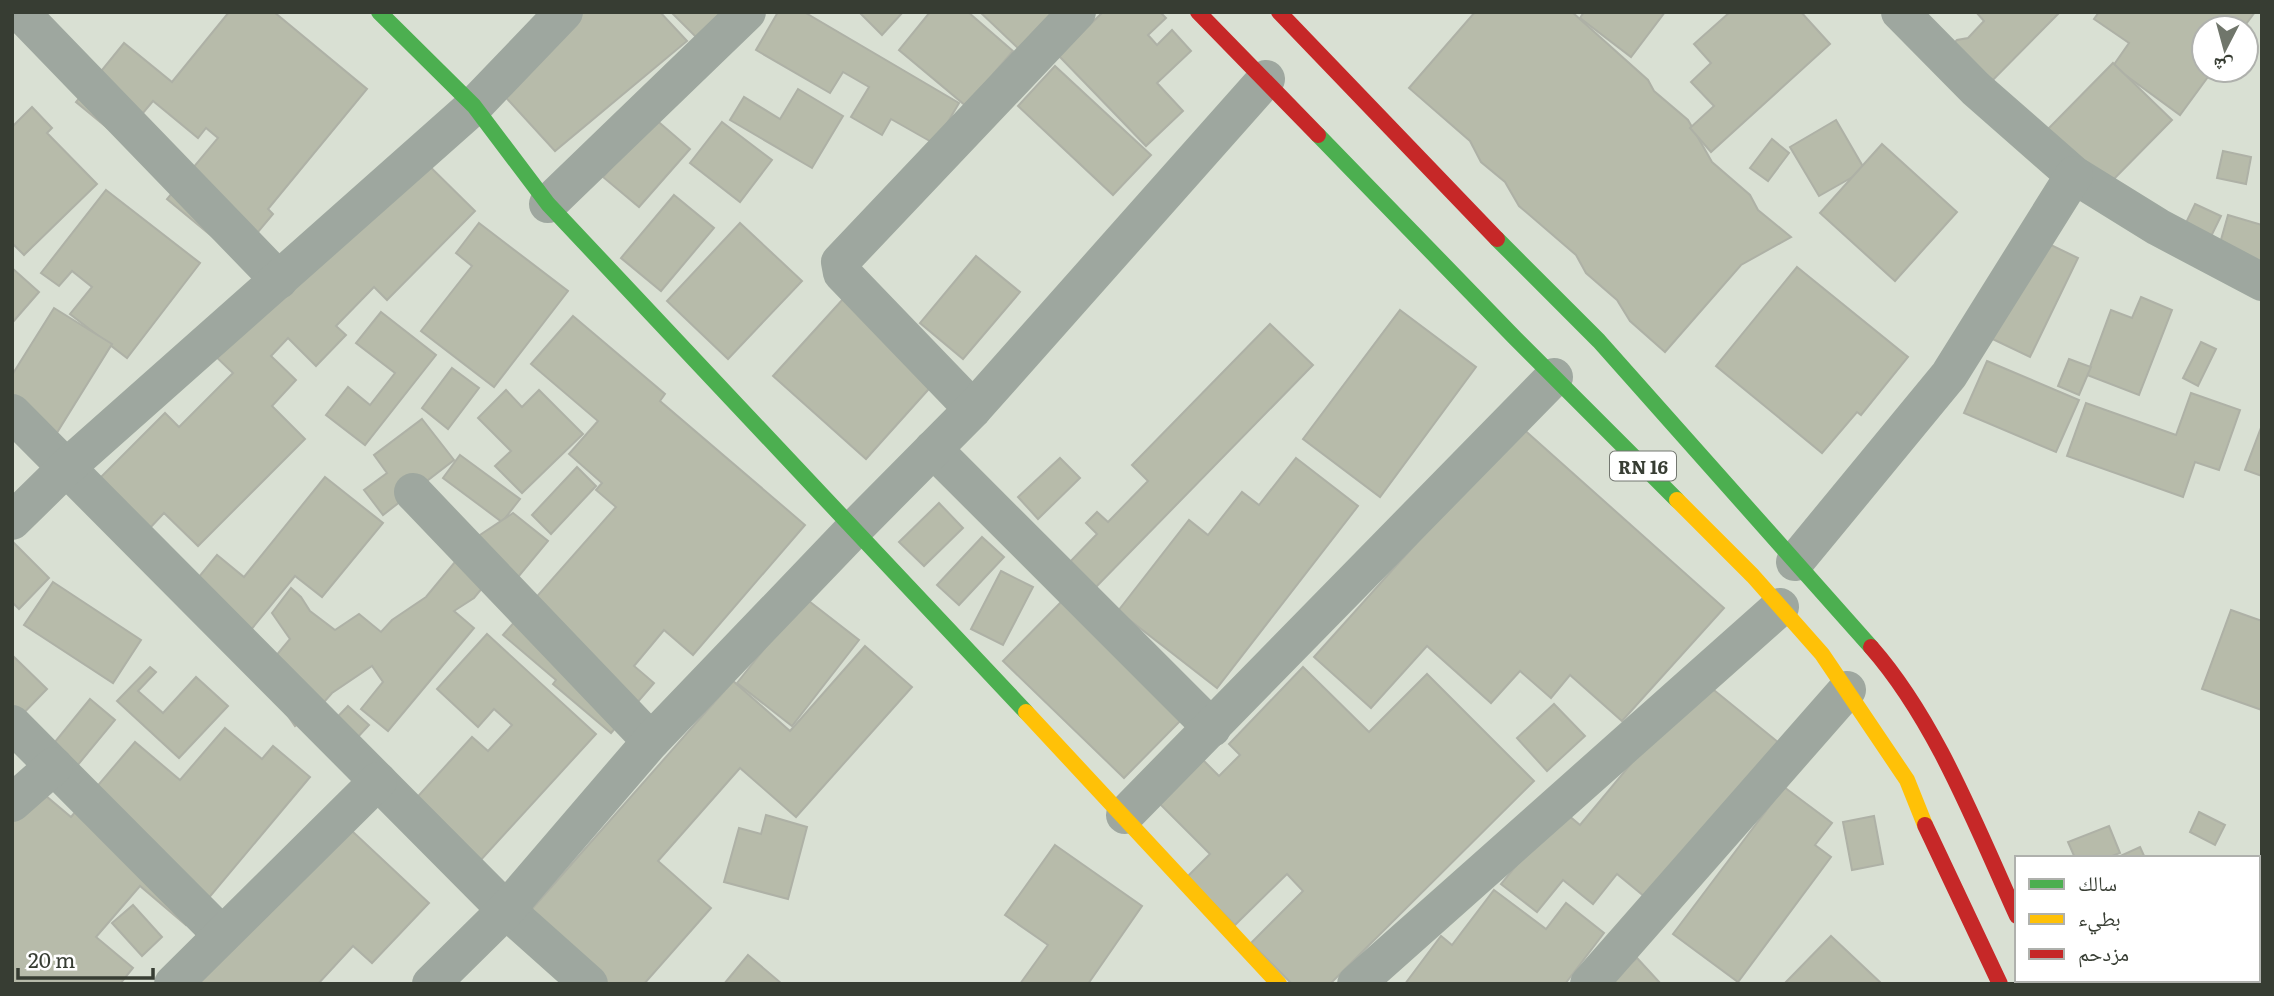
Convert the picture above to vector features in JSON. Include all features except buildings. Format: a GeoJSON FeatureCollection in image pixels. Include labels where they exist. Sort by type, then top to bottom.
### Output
{"type":"FeatureCollection","features":[{"type":"Feature","properties":{"kind":"main road"},"geometry":{"type":"LineString","coordinates":[[379,12],[474,106],[548,204],[1125,815],[1279,984]]}},
{"type":"Feature","properties":{"kind":"main road","name":"RN 16"},"geometry":{"type":"LineString","coordinates":[[1198,12],[1554,377],[1754,576],[1822,654],[1907,780],[1936,851],[2000,984]]}},
{"type":"Feature","properties":{"kind":"main road","name":"RN 16"},"geometry":{"type":"LineString","coordinates":[[1279,12],[1439,181],[1599,341],[1885,663],[1940,749],[2015,912]]}},
{"type":"Feature","properties":{"kind":"street"},"geometry":{"type":"LineString","coordinates":[[20,12],[279,280]]}},
{"type":"Feature","properties":{"kind":"street"},"geometry":{"type":"LineString","coordinates":[[12,521],[67,467],[474,106],[564,12]]}},
{"type":"Feature","properties":{"kind":"street"},"geometry":{"type":"LineString","coordinates":[[548,204],[747,12]]}},
{"type":"Feature","properties":{"kind":"street"},"geometry":{"type":"LineString","coordinates":[[973,409],[842,273],[840,262],[1077,12]]}},
{"type":"Feature","properties":{"kind":"street"},"geometry":{"type":"LineString","coordinates":[[1900,12],[1976,89],[2074,175],[2158,227],[2262,282]]}},
{"type":"Feature","properties":{"kind":"street"},"geometry":{"type":"LineString","coordinates":[[431,984],[506,910],[651,741],[855,527],[973,409],[1266,79]]}},
{"type":"Feature","properties":{"kind":"street"},"geometry":{"type":"LineString","coordinates":[[1795,562],[1950,375],[2074,175]]}},
{"type":"Feature","properties":{"kind":"street"},"geometry":{"type":"LineString","coordinates":[[1125,815],[1554,377]]}},
{"type":"Feature","properties":{"kind":"street"},"geometry":{"type":"LineString","coordinates":[[12,414],[506,910],[589,984]]}},
{"type":"Feature","properties":{"kind":"street"},"geometry":{"type":"LineString","coordinates":[[933,449],[1212,728]]}},
{"type":"Feature","properties":{"kind":"street"},"geometry":{"type":"LineString","coordinates":[[413,492],[651,741]]}},
{"type":"Feature","properties":{"kind":"street"},"geometry":{"type":"LineString","coordinates":[[1356,984],[1780,607]]}},
{"type":"Feature","properties":{"kind":"street"},"geometry":{"type":"LineString","coordinates":[[1589,984],[1847,690]]}},
{"type":"Feature","properties":{"kind":"street"},"geometry":{"type":"LineString","coordinates":[[12,724],[222,935]]}},
{"type":"Feature","properties":{"kind":"street"},"geometry":{"type":"LineString","coordinates":[[12,803],[54,766]]}},
{"type":"Feature","properties":{"kind":"street"},"geometry":{"type":"LineString","coordinates":[[173,984],[378,781]]}},
{"type":"Feature","properties":{"kind":"traffic: fast"},"geometry":{"type":"LineString","coordinates":[[379,12],[474,106],[548,204],[1026,712]]}},
{"type":"Feature","properties":{"kind":"traffic: fast"},"geometry":{"type":"LineString","coordinates":[[1318,135],[1677,500]]}},
{"type":"Feature","properties":{"kind":"traffic: fast"},"geometry":{"type":"LineString","coordinates":[[1497,239],[1599,341],[1871,647]]}},
{"type":"Feature","properties":{"kind":"traffic: slow"},"geometry":{"type":"LineString","coordinates":[[1677,500],[1753,576],[1822,654],[1907,780],[1925,825]]}},
{"type":"Feature","properties":{"kind":"traffic: slow"},"geometry":{"type":"LineString","coordinates":[[1026,712],[1279,984]]}},
{"type":"Feature","properties":{"kind":"traffic: jam"},"geometry":{"type":"LineString","coordinates":[[1198,12],[1318,135]]}},
{"type":"Feature","properties":{"kind":"traffic: jam"},"geometry":{"type":"LineString","coordinates":[[1279,12],[1497,239]]}},
{"type":"Feature","properties":{"kind":"traffic: jam"},"geometry":{"type":"LineString","coordinates":[[1871,647],[1894,676],[1935,741],[2015,912]]}},
{"type":"Feature","properties":{"kind":"traffic: jam"},"geometry":{"type":"LineString","coordinates":[[1925,825],[2000,984]]}}]}
